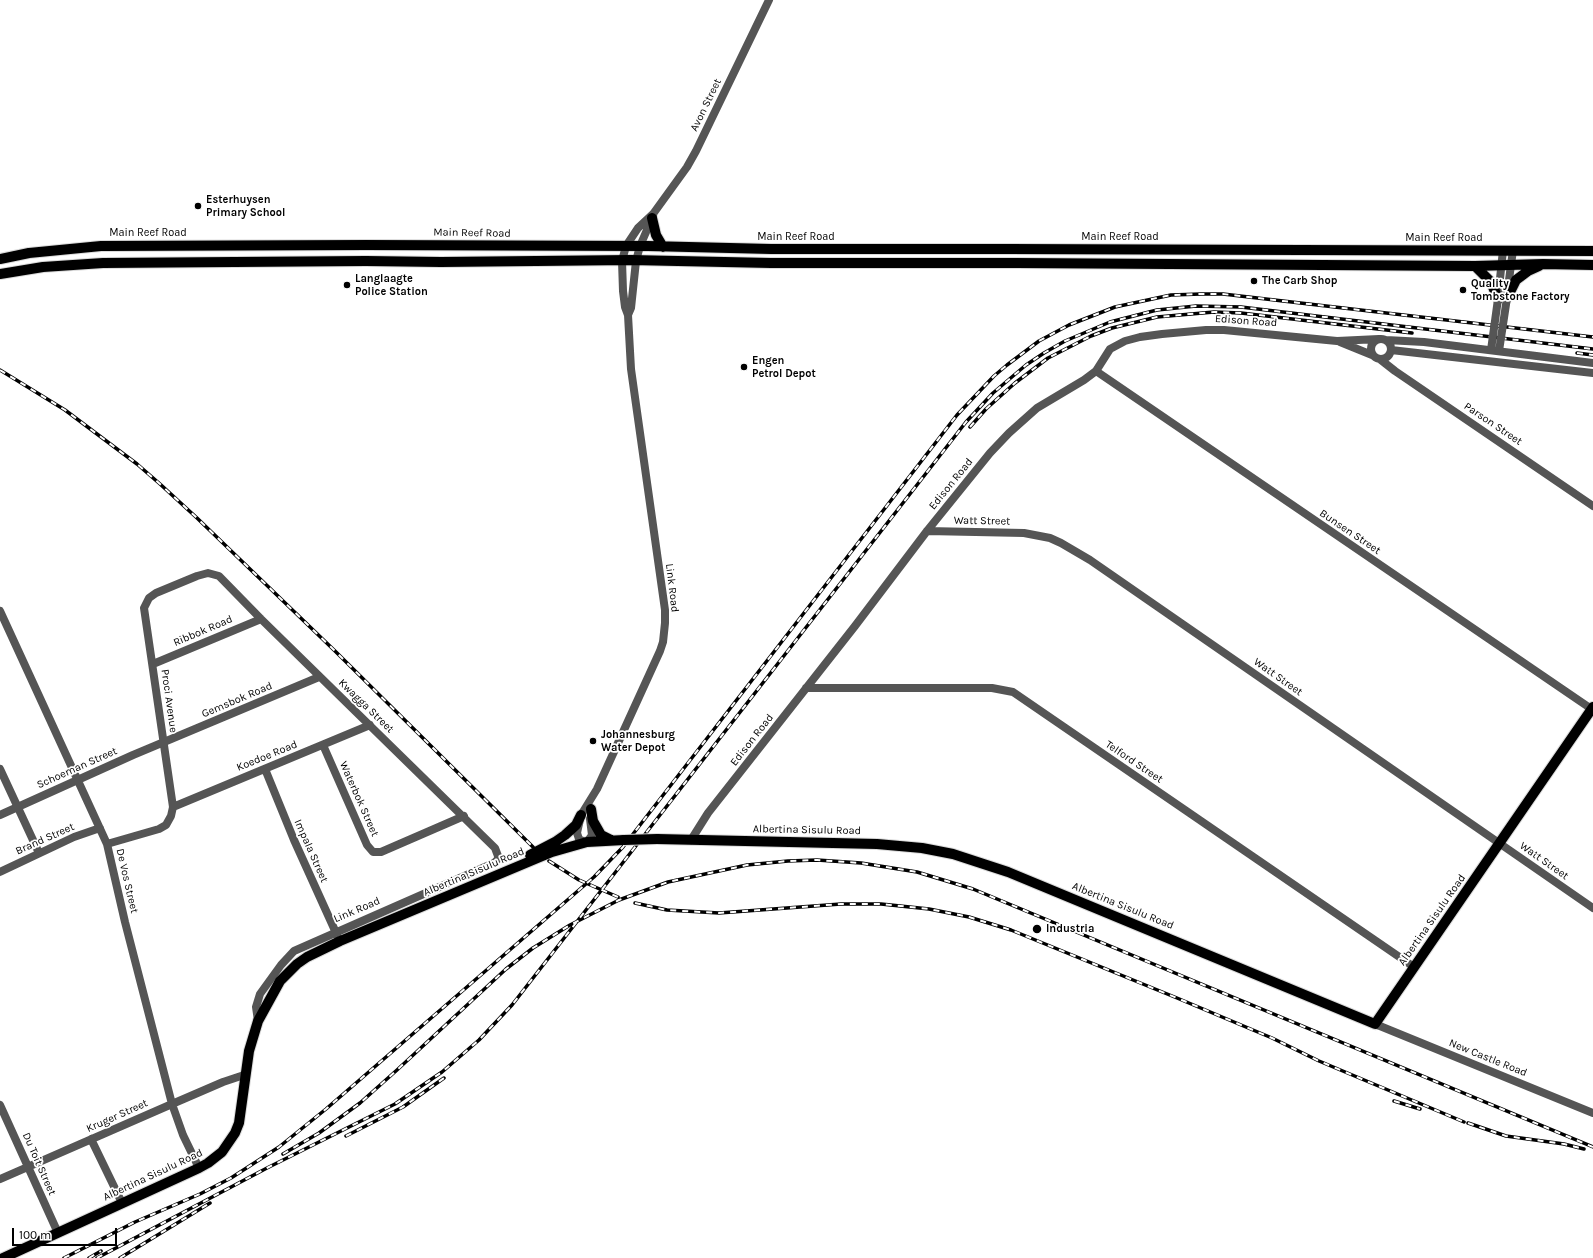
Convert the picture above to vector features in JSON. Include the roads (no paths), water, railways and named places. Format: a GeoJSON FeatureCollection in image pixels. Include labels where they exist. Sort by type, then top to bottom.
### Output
{"type":"FeatureCollection","features":[{"type":"Feature","properties":{"kind":"main road"},"geometry":{"type":"LineString","coordinates":[[653,216],[656,234],[663,247]]}},
{"type":"Feature","properties":{"kind":"main road"},"geometry":{"type":"LineString","coordinates":[[272,245],[272,262]]}},
{"type":"Feature","properties":{"kind":"main road","name":"Main Reef Road"},"geometry":{"type":"LineString","coordinates":[[0,259],[29,253],[101,246],[272,245],[640,246],[771,250],[959,249],[1593,251]]}},
{"type":"Feature","properties":{"kind":"main road"},"geometry":{"type":"LineString","coordinates":[[309,261],[310,245]]}},
{"type":"Feature","properties":{"kind":"main road"},"geometry":{"type":"LineString","coordinates":[[958,263],[959,249]]}},
{"type":"Feature","properties":{"kind":"main road"},"geometry":{"type":"LineString","coordinates":[[1292,250],[1292,265]]}},
{"type":"Feature","properties":{"kind":"main road"},"geometry":{"type":"LineString","coordinates":[[0,274],[43,267],[103,263],[309,261],[636,260],[771,263],[1475,266],[1543,264],[1593,265]]}},
{"type":"Feature","properties":{"kind":"main road"},"geometry":{"type":"LineString","coordinates":[[1475,266],[1491,282],[1502,298],[1516,280],[1528,271],[1543,264]]}},
{"type":"Feature","properties":{"kind":"main road","name":"Albertina Sisulu Road"},"geometry":{"type":"LineString","coordinates":[[3,1258],[199,1168],[222,1152],[234,1133],[242,1110],[244,1075],[258,1020],[276,988],[287,973],[307,957],[340,941],[552,852],[586,842],[657,839],[889,844],[922,848],[972,859],[1008,872],[1375,1024],[1592,709]]}},
{"type":"Feature","properties":{"kind":"main road"},"geometry":{"type":"LineString","coordinates":[[591,809],[593,820],[601,835],[610,840]]}},
{"type":"Feature","properties":{"kind":"main road"},"geometry":{"type":"LineString","coordinates":[[480,883],[560,839],[571,830],[582,815]]}},
{"type":"Feature","properties":{"kind":"street","name":"Avon Street"},"geometry":{"type":"LineString","coordinates":[[636,260],[640,246],[653,216],[696,151],[769,0]]}},
{"type":"Feature","properties":{"kind":"street","name":"Avon Street"},"geometry":{"type":"LineString","coordinates":[[622,260],[626,246],[638,228],[653,216]]}},
{"type":"Feature","properties":{"kind":"street"},"geometry":{"type":"LineString","coordinates":[[1495,351],[1508,250]]}},
{"type":"Feature","properties":{"kind":"street","name":"Link Road"},"geometry":{"type":"LineString","coordinates":[[586,842],[580,839],[577,833],[582,815],[597,789],[660,651],[665,622],[664,602],[631,369],[628,316],[624,301],[622,260]]}},
{"type":"Feature","properties":{"kind":"street","name":"Link Road"},"geometry":{"type":"LineString","coordinates":[[628,316],[631,308],[636,260]]}},
{"type":"Feature","properties":{"kind":"street","name":"Edison Road"},"geometry":{"type":"LineString","coordinates":[[691,840],[708,813],[927,531],[990,453],[1008,433],[1037,408],[1084,380],[1096,371],[1107,353],[1116,345],[1132,339],[1162,334],[1224,330],[1337,340],[1593,373]]}},
{"type":"Feature","properties":{"kind":"street","name":"Edison Road"},"geometry":{"type":"LineString","coordinates":[[1337,340],[1381,360]]}},
{"type":"Feature","properties":{"kind":"street"},"geometry":{"type":"LineString","coordinates":[[1372,355],[1371,345],[1376,340],[1387,346],[1412,341],[1593,363]]}},
{"type":"Feature","properties":{"kind":"street"},"geometry":{"type":"LineString","coordinates":[[1381,360],[1387,346]]}},
{"type":"Feature","properties":{"kind":"street"},"geometry":{"type":"LineString","coordinates":[[1387,346],[1395,371]]}},
{"type":"Feature","properties":{"kind":"street","name":"Parson Street"},"geometry":{"type":"LineString","coordinates":[[1381,360],[1593,506]]}},
{"type":"Feature","properties":{"kind":"street","name":"Bunsen Street"},"geometry":{"type":"LineString","coordinates":[[1096,371],[1592,709]]}},
{"type":"Feature","properties":{"kind":"street","name":"Watt Street"},"geometry":{"type":"LineString","coordinates":[[927,531],[1031,534],[1050,538],[1061,543],[1090,560],[1593,908]]}},
{"type":"Feature","properties":{"kind":"street","name":"Kwagga Street"},"geometry":{"type":"LineString","coordinates":[[156,593],[202,574],[212,573],[219,576],[319,677],[464,816],[497,852]]}},
{"type":"Feature","properties":{"kind":"street","name":"Proci Avenue"},"geometry":{"type":"LineString","coordinates":[[107,844],[159,829],[166,825],[171,816],[173,807],[144,608],[149,598],[156,593]]}},
{"type":"Feature","properties":{"kind":"street","name":"De Vos Street"},"geometry":{"type":"LineString","coordinates":[[0,611],[107,844],[125,922],[172,1104],[183,1135],[199,1168]]}},
{"type":"Feature","properties":{"kind":"street","name":"Ribbok Road"},"geometry":{"type":"LineString","coordinates":[[153,664],[260,619]]}},
{"type":"Feature","properties":{"kind":"street","name":"Gemsbok Road"},"geometry":{"type":"LineString","coordinates":[[164,743],[319,677]]}},
{"type":"Feature","properties":{"kind":"street","name":"Telford Street"},"geometry":{"type":"LineString","coordinates":[[806,688],[992,688],[1013,692],[1414,967]]}},
{"type":"Feature","properties":{"kind":"street","name":"Koedoe Road"},"geometry":{"type":"LineString","coordinates":[[173,807],[370,725]]}},
{"type":"Feature","properties":{"kind":"street","name":"Schoeman Street"},"geometry":{"type":"LineString","coordinates":[[0,815],[164,743]]}},
{"type":"Feature","properties":{"kind":"street","name":"Waterbok Street"},"geometry":{"type":"LineString","coordinates":[[323,745],[367,845],[373,852],[381,852],[464,816]]}},
{"type":"Feature","properties":{"kind":"street"},"geometry":{"type":"LineString","coordinates":[[0,769],[39,853]]}},
{"type":"Feature","properties":{"kind":"street","name":"Impala Street"},"geometry":{"type":"LineString","coordinates":[[265,769],[297,847],[340,941]]}},
{"type":"Feature","properties":{"kind":"street"},"geometry":{"type":"LineString","coordinates":[[586,842],[592,835],[590,822],[591,809],[597,789]]}},
{"type":"Feature","properties":{"kind":"street","name":"Brand Street"},"geometry":{"type":"LineString","coordinates":[[0,872],[74,837],[100,828]]}},
{"type":"Feature","properties":{"kind":"street","name":"Link Road"},"geometry":{"type":"LineString","coordinates":[[258,1020],[256,1007],[260,994],[289,956],[300,947],[494,863],[498,859],[497,852]]}},
{"type":"Feature","properties":{"kind":"street","name":"New Castle Road"},"geometry":{"type":"LineString","coordinates":[[1375,1024],[1593,1113]]}},
{"type":"Feature","properties":{"kind":"street","name":"Kruger Street"},"geometry":{"type":"LineString","coordinates":[[0,1180],[223,1082],[244,1075]]}},
{"type":"Feature","properties":{"kind":"street","name":"Du Toit Street"},"geometry":{"type":"LineString","coordinates":[[0,1105],[58,1233]]}},
{"type":"Feature","properties":{"kind":"street"},"geometry":{"type":"LineString","coordinates":[[91,1139],[122,1203]]}},
{"type":"Feature","properties":{"kind":"railway"},"geometry":{"type":"LineString","coordinates":[[64,1258],[135,1222],[200,1194],[231,1178],[279,1147],[326,1109],[594,877],[623,847],[957,415],[994,376],[1039,341],[1069,325],[1115,307],[1171,295],[1201,294],[1223,294],[1593,337]]}},
{"type":"Feature","properties":{"kind":"railway"},"geometry":{"type":"LineString","coordinates":[[97,1258],[267,1168],[395,1104],[442,1072],[479,1040],[512,1005],[966,422],[993,393],[1026,365],[1044,353],[1065,341],[1110,322],[1157,310],[1196,306],[1241,307],[1593,349]]}},
{"type":"Feature","properties":{"kind":"railway"},"geometry":{"type":"LineString","coordinates":[[970,427],[986,409],[1015,383],[1048,358],[1091,336],[1112,328],[1157,317],[1214,312],[1241,313],[1412,333]]}},
{"type":"Feature","properties":{"kind":"railway"},"geometry":{"type":"LineString","coordinates":[[1577,353],[1593,355]]}},
{"type":"Feature","properties":{"kind":"railway"},"geometry":{"type":"LineString","coordinates":[[0,370],[65,410],[137,464],[160,484],[335,651],[533,847]]}},
{"type":"Feature","properties":{"kind":"railway"},"geometry":{"type":"LineString","coordinates":[[283,1154],[319,1133],[360,1103],[506,969],[533,948],[570,925],[619,900],[668,882],[747,865],[817,860],[861,863],[917,872],[973,889],[1593,1147]]}},
{"type":"Feature","properties":{"kind":"railway"},"geometry":{"type":"LineString","coordinates":[[549,861],[579,880],[618,897]]}},
{"type":"Feature","properties":{"kind":"railway"},"geometry":{"type":"LineString","coordinates":[[635,903],[667,910],[719,913],[841,904],[881,904],[929,909],[969,917],[1011,930],[1177,998],[1272,1038],[1319,1061],[1464,1122]]}},
{"type":"Feature","properties":{"kind":"railway"},"geometry":{"type":"LineString","coordinates":[[346,1136],[403,1107],[444,1078]]}},
{"type":"Feature","properties":{"kind":"railway"},"geometry":{"type":"LineString","coordinates":[[1394,1101],[1420,1109]]}},
{"type":"Feature","properties":{"kind":"railway"},"geometry":{"type":"LineString","coordinates":[[1468,1123],[1506,1136],[1564,1144],[1584,1149]]}},
{"type":"Feature","properties":{"kind":"railway"},"geometry":{"type":"LineString","coordinates":[[120,1258],[210,1203]]}},
{"type":"Feature","properties":{"kind":"railway"},"geometry":{"type":"LineString","coordinates":[[89,1258],[101,1251]]}},
{"type":"Feature","properties":{"kind":"place","name":"Esterhuysen Primary School"},"geometry":{"type":"Point","coordinates":[198,206]}},
{"type":"Feature","properties":{"kind":"place","name":"The Carb Shop"},"geometry":{"type":"Point","coordinates":[1254,281]}},
{"type":"Feature","properties":{"kind":"place","name":"Langlaagte Police Station"},"geometry":{"type":"Point","coordinates":[347,285]}},
{"type":"Feature","properties":{"kind":"place","name":"Quality Tombstone Factory"},"geometry":{"type":"Point","coordinates":[1463,290]}},
{"type":"Feature","properties":{"kind":"place","name":"Engen Petrol Depot"},"geometry":{"type":"Point","coordinates":[744,367]}},
{"type":"Feature","properties":{"kind":"place","name":"Johannesburg Water Depot"},"geometry":{"type":"Point","coordinates":[593,741]}},
{"type":"Feature","properties":{"kind":"place","name":"Industria"},"geometry":{"type":"Point","coordinates":[1037,929]}}]}
